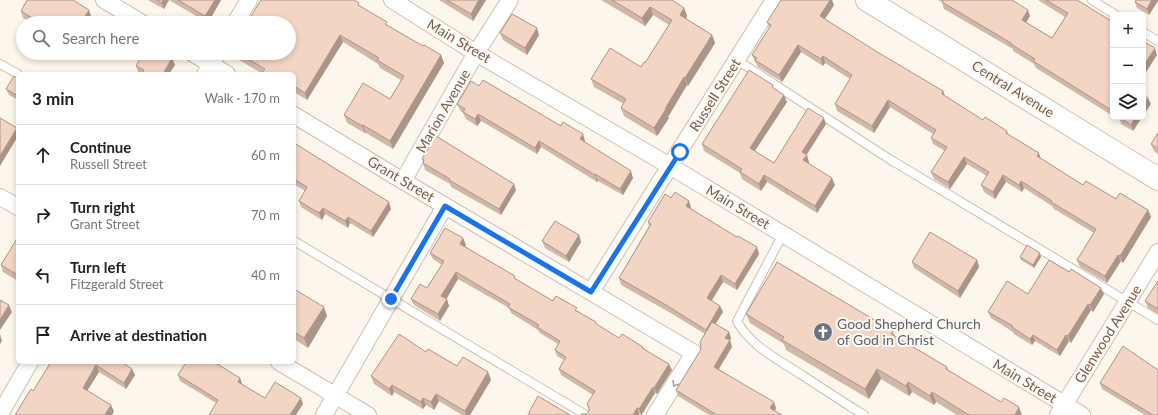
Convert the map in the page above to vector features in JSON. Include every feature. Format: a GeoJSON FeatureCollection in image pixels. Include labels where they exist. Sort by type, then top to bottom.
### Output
{"type":"FeatureCollection","features":[{"type":"Feature","properties":{"kind":"street"},"geometry":{"type":"LineString","coordinates":[[104,0],[130,16]]}},
{"type":"Feature","properties":{"kind":"street"},"geometry":{"type":"LineString","coordinates":[[239,16],[249,0]]}},
{"type":"Feature","properties":{"kind":"street","name":"Main Street"},"geometry":{"type":"LineString","coordinates":[[392,0],[476,53],[784,234],[1061,410],[1082,415]]}},
{"type":"Feature","properties":{"kind":"street","name":"Marion Avenue"},"geometry":{"type":"LineString","coordinates":[[403,181],[476,53],[510,0]]}},
{"type":"Feature","properties":{"kind":"street","name":"Russell Street"},"geometry":{"type":"LineString","coordinates":[[591,292],[774,0]]}},
{"type":"Feature","properties":{"kind":"street","name":"Central Avenue"},"geometry":{"type":"LineString","coordinates":[[867,0],[1158,179]]}},
{"type":"Feature","properties":{"kind":"street"},"geometry":{"type":"LineString","coordinates":[[211,64],[224,72]]}},
{"type":"Feature","properties":{"kind":"street","name":"Grant Street"},"geometry":{"type":"LineString","coordinates":[[296,116],[694,353],[655,415]]}},
{"type":"Feature","properties":{"kind":"street"},"geometry":{"type":"LineString","coordinates":[[0,196],[16,206]]}},
{"type":"Feature","properties":{"kind":"street"},"geometry":{"type":"LineString","coordinates":[[324,415],[445,206]]}},
{"type":"Feature","properties":{"kind":"street","name":"Glenwood Avenue"},"geometry":{"type":"LineString","coordinates":[[1061,410],[1158,252]]}},
{"type":"Feature","properties":{"kind":"street"},"geometry":{"type":"LineString","coordinates":[[0,414],[29,364]]}},
{"type":"Feature","properties":{"kind":"street"},"geometry":{"type":"LineString","coordinates":[[282,364],[368,415]]}},
{"type":"Feature","properties":{"kind":"lane"},"geometry":{"type":"LineString","coordinates":[[1092,0],[1111,12]]}},
{"type":"Feature","properties":{"kind":"lane"},"geometry":{"type":"LineString","coordinates":[[1146,34],[1158,41]]}},
{"type":"Feature","properties":{"kind":"lane"},"geometry":{"type":"LineString","coordinates":[[737,60],[891,160],[1158,320]]}},
{"type":"Feature","properties":{"kind":"lane"},"geometry":{"type":"LineString","coordinates":[[0,64],[16,73]]}},
{"type":"Feature","properties":{"kind":"lane"},"geometry":{"type":"LineString","coordinates":[[784,234],[737,321],[748,337],[765,352],[864,415]]}},
{"type":"Feature","properties":{"kind":"lane"},"geometry":{"type":"LineString","coordinates":[[296,242],[586,415]]}},
{"type":"Feature","properties":{"kind":"building"},"geometry":{"type":"Polygon","coordinates":[[[27,0],[73,0],[89,10],[85,16],[29,16],[21,11],[27,0]]]}},
{"type":"Feature","properties":{"kind":"building"},"geometry":{"type":"Polygon","coordinates":[[[178,0],[215,0],[205,16],[178,0]]]}},
{"type":"Feature","properties":{"kind":"building"},"geometry":{"type":"Polygon","coordinates":[[[261,0],[354,0],[359,3],[358,5],[387,22],[385,24],[441,55],[390,141],[344,115],[363,83],[390,99],[404,76],[377,60],[379,58],[340,35],[305,93],[296,87],[296,72],[263,72],[265,69],[250,60],[296,60],[296,16],[251,16],[261,0]]]}},
{"type":"Feature","properties":{"kind":"building"},"geometry":{"type":"Polygon","coordinates":[[[447,0],[479,0],[471,14],[447,0]]]}},
{"type":"Feature","properties":{"kind":"building"},"geometry":{"type":"Polygon","coordinates":[[[612,0],[672,0],[684,8],[680,15],[712,35],[685,78],[684,77],[654,128],[621,108],[626,99],[591,79],[610,48],[641,67],[672,20],[650,7],[642,18],[612,0]]]}},
{"type":"Feature","properties":{"kind":"building"},"geometry":{"type":"Polygon","coordinates":[[[781,0],[830,0],[820,16],[943,91],[942,94],[983,120],[985,117],[1007,131],[1006,133],[1039,153],[1037,156],[1083,185],[1086,181],[1116,199],[1120,193],[1148,210],[1120,256],[1118,255],[1105,276],[1077,260],[1096,229],[1051,202],[1052,201],[1021,181],[1019,185],[1003,175],[993,192],[981,185],[989,172],[964,157],[948,182],[931,172],[947,147],[931,138],[936,130],[888,100],[872,126],[835,104],[852,75],[823,56],[821,59],[798,45],[779,75],[755,60],[757,58],[752,55],[771,25],[767,22],[781,0]]]}},
{"type":"Feature","properties":{"kind":"building"},"geometry":{"type":"Polygon","coordinates":[[[943,0],[1012,0],[1028,10],[1022,20],[1052,38],[1068,13],[1046,0],[1077,0],[1110,20],[1110,109],[1033,61],[1035,59],[1011,43],[942,2],[943,0]]]}},
{"type":"Feature","properties":{"kind":"building"},"geometry":{"type":"Polygon","coordinates":[[[1136,0],[1152,0],[1147,9],[1135,2],[1136,0]]]}},
{"type":"Feature","properties":{"kind":"building"},"geometry":{"type":"Polygon","coordinates":[[[512,14],[537,28],[525,48],[500,33],[512,14]]]}},
{"type":"Feature","properties":{"kind":"building"},"geometry":{"type":"Polygon","coordinates":[[[1146,43],[1155,48],[1146,62],[1146,43]]]}},
{"type":"Feature","properties":{"kind":"building"},"geometry":{"type":"Polygon","coordinates":[[[139,60],[171,60],[164,72],[143,72],[144,70],[136,66],[139,60]]]}},
{"type":"Feature","properties":{"kind":"building"},"geometry":{"type":"Polygon","coordinates":[[[749,70],[773,85],[772,87],[784,95],[750,148],[774,163],[808,108],[824,118],[802,152],[807,155],[803,160],[832,178],[815,206],[764,175],[759,184],[740,172],[742,169],[702,144],[749,70]]]}},
{"type":"Feature","properties":{"kind":"building"},"geometry":{"type":"Polygon","coordinates":[[[14,76],[16,78],[16,95],[6,89],[14,76]]]}},
{"type":"Feature","properties":{"kind":"building"},"geometry":{"type":"Polygon","coordinates":[[[483,80],[561,126],[563,122],[583,134],[580,139],[631,171],[620,189],[539,141],[535,148],[478,114],[475,119],[463,112],[465,109],[457,104],[471,81],[479,86],[483,80]]]}},
{"type":"Feature","properties":{"kind":"building"},"geometry":{"type":"Polygon","coordinates":[[[0,118],[16,127],[16,130],[0,156],[0,118]]]}},
{"type":"Feature","properties":{"kind":"building"},"geometry":{"type":"Polygon","coordinates":[[[1124,120],[1134,120],[1131,125],[1124,120]]]}},
{"type":"Feature","properties":{"kind":"building"},"geometry":{"type":"Polygon","coordinates":[[[1158,133],[1158,149],[1151,144],[1158,133]]]}},
{"type":"Feature","properties":{"kind":"building"},"geometry":{"type":"Polygon","coordinates":[[[436,136],[514,184],[499,209],[423,163],[424,160],[422,159],[436,136]]]}},
{"type":"Feature","properties":{"kind":"building"},"geometry":{"type":"Polygon","coordinates":[[[296,144],[389,202],[371,231],[348,217],[345,221],[323,208],[319,213],[299,201],[307,187],[296,180],[296,144]]]}},
{"type":"Feature","properties":{"kind":"building"},"geometry":{"type":"Polygon","coordinates":[[[675,192],[689,201],[686,206],[737,237],[738,236],[757,247],[735,284],[721,275],[707,298],[720,306],[706,330],[619,278],[651,224],[648,222],[665,194],[671,198],[675,192]]]}},
{"type":"Feature","properties":{"kind":"building"},"geometry":{"type":"Polygon","coordinates":[[[555,221],[579,235],[566,256],[542,241],[555,221]]]}},
{"type":"Feature","properties":{"kind":"building"},"geometry":{"type":"Polygon","coordinates":[[[445,228],[463,238],[460,244],[515,276],[514,278],[553,301],[556,296],[577,308],[575,310],[619,338],[622,334],[669,364],[639,409],[637,408],[633,415],[581,415],[586,414],[589,411],[587,404],[595,391],[559,369],[566,357],[555,350],[560,341],[537,327],[539,325],[508,307],[510,304],[456,272],[441,296],[447,299],[438,314],[411,299],[420,284],[427,288],[444,261],[430,253],[445,228]]]}},
{"type":"Feature","properties":{"kind":"building"},"geometry":{"type":"Polygon","coordinates":[[[930,232],[977,260],[958,291],[912,262],[930,232]]]}},
{"type":"Feature","properties":{"kind":"building"},"geometry":{"type":"Polygon","coordinates":[[[16,240],[16,274],[1,265],[16,240]]]}},
{"type":"Feature","properties":{"kind":"building"},"geometry":{"type":"Polygon","coordinates":[[[1027,245],[1040,253],[1033,265],[1020,257],[1027,245]]]}},
{"type":"Feature","properties":{"kind":"building"},"geometry":{"type":"Polygon","coordinates":[[[1049,260],[1069,272],[1071,269],[1101,288],[1090,305],[1088,304],[1068,336],[1066,335],[1057,350],[1033,335],[1030,339],[1012,327],[1013,326],[988,312],[1007,281],[1028,294],[1049,260]]]}},
{"type":"Feature","properties":{"kind":"building","name":"Good Shepherd Church of God in Christ"},"geometry":{"type":"Polygon","coordinates":[[[777,262],[893,331],[891,334],[947,367],[946,369],[1001,402],[1004,398],[1019,407],[1015,415],[969,415],[932,392],[930,396],[908,382],[906,386],[877,369],[865,389],[782,340],[784,337],[746,314],[777,262]]]}},
{"type":"Feature","properties":{"kind":"building"},"geometry":{"type":"Polygon","coordinates":[[[1158,281],[1158,309],[1145,301],[1158,281]]]}},
{"type":"Feature","properties":{"kind":"building"},"geometry":{"type":"Polygon","coordinates":[[[296,290],[324,307],[304,338],[296,333],[296,290]]]}},
{"type":"Feature","properties":{"kind":"building"},"geometry":{"type":"Polygon","coordinates":[[[0,300],[9,305],[0,320],[0,300]]]}},
{"type":"Feature","properties":{"kind":"building"},"geometry":{"type":"Polygon","coordinates":[[[712,322],[729,332],[725,338],[730,340],[714,367],[774,402],[770,408],[782,415],[717,415],[676,390],[700,351],[700,342],[712,322]]]}},
{"type":"Feature","properties":{"kind":"building"},"geometry":{"type":"Polygon","coordinates":[[[399,334],[426,352],[428,349],[457,366],[463,357],[488,372],[465,411],[436,394],[431,402],[423,398],[421,402],[392,385],[389,389],[371,376],[399,334]]]}},
{"type":"Feature","properties":{"kind":"building"},"geometry":{"type":"Polygon","coordinates":[[[1123,346],[1158,370],[1158,415],[1153,415],[1100,383],[1123,346]]]}},
{"type":"Feature","properties":{"kind":"building"},"geometry":{"type":"Polygon","coordinates":[[[50,364],[124,364],[132,369],[124,383],[96,365],[83,388],[111,405],[105,415],[15,415],[31,389],[33,391],[50,364]]]}},
{"type":"Feature","properties":{"kind":"building"},"geometry":{"type":"Polygon","coordinates":[[[185,364],[217,364],[240,378],[238,382],[265,398],[275,382],[301,398],[290,415],[209,415],[218,400],[178,375],[185,364]]]}},
{"type":"Feature","properties":{"kind":"building"},"geometry":{"type":"Polygon","coordinates":[[[538,396],[570,415],[528,415],[538,396]]]}},
{"type":"Feature","properties":{"kind":"place","name":"Good Shepherd Church of God in Christ"},"geometry":{"type":"Point","coordinates":[823,332]}},
{"type":"Feature","properties":{"kind":"route"},"geometry":{"type":"LineString","coordinates":[[391,299],[445,206],[591,292],[680,152]]}}]}
